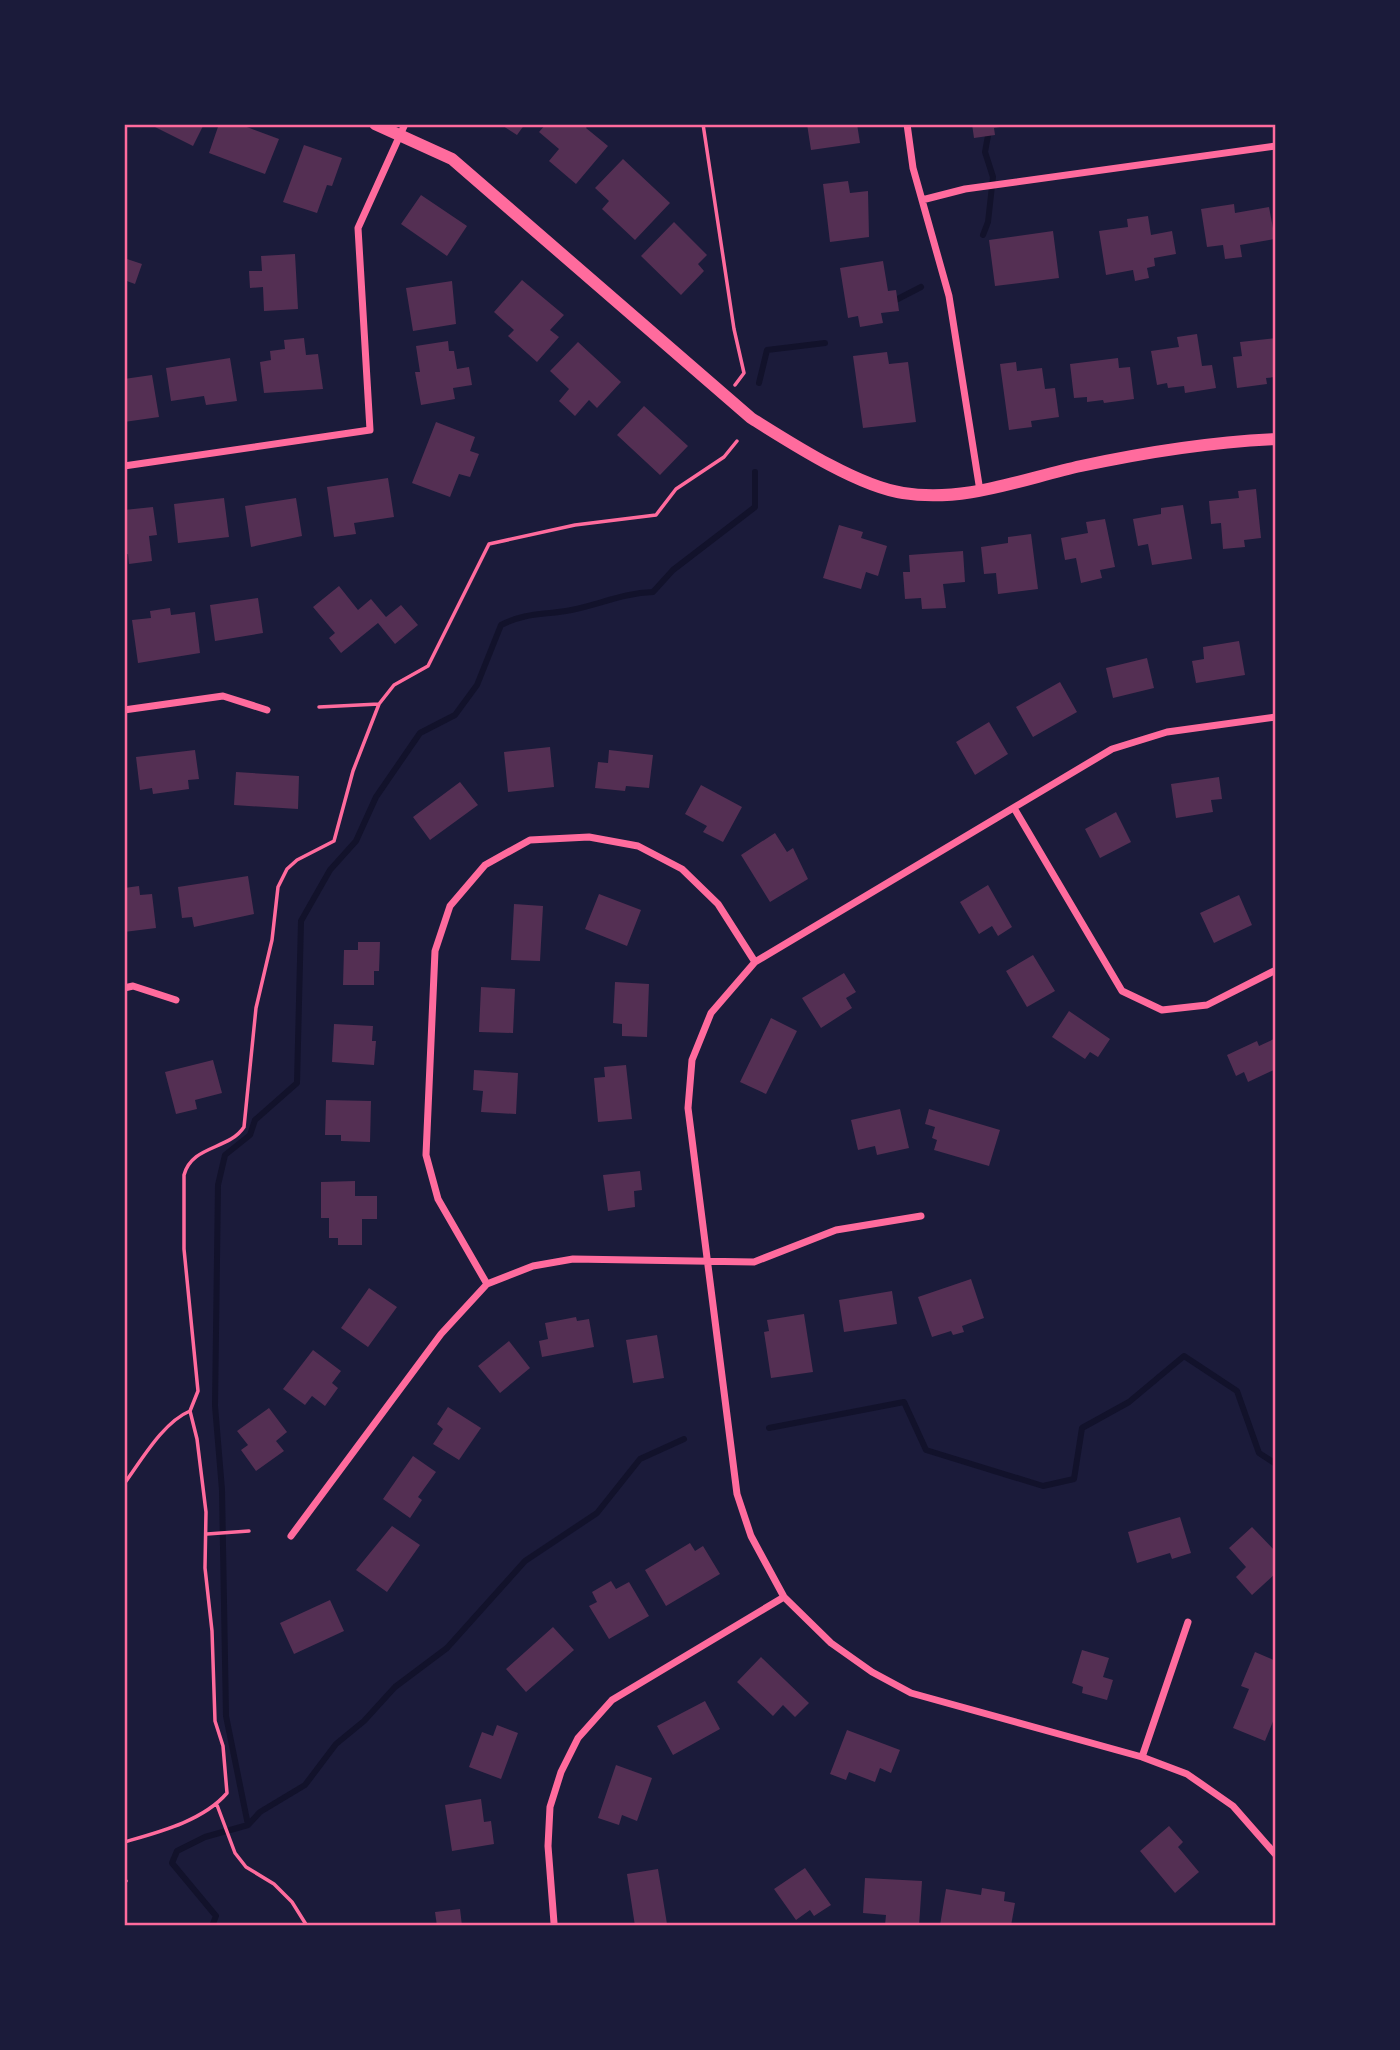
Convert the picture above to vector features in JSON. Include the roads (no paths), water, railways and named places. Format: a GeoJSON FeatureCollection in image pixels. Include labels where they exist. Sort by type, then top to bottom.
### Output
{"type":"FeatureCollection","features":[{"type":"Feature","properties":{"kind":"street"},"geometry":{"type":"LineString","coordinates":[[375,124],[402,130],[452,159],[751,418],[802,449],[863,479],[902,493],[942,495],[980,492],[1150,452],[1218,441],[1276,439]]}},
{"type":"Feature","properties":{"kind":"street"},"geometry":{"type":"LineString","coordinates":[[908,124],[913,168],[949,296],[980,492]]}},
{"type":"Feature","properties":{"kind":"street"},"geometry":{"type":"LineString","coordinates":[[124,466],[370,430],[358,228],[402,130]]}},
{"type":"Feature","properties":{"kind":"street"},"geometry":{"type":"LineString","coordinates":[[922,200],[965,189],[1276,146]]}},
{"type":"Feature","properties":{"kind":"street"},"geometry":{"type":"LineString","coordinates":[[124,710],[223,696],[267,710]]}},
{"type":"Feature","properties":{"kind":"street"},"geometry":{"type":"LineString","coordinates":[[1276,717],[1167,732],[1112,749],[755,962],[711,1013],[692,1060],[688,1108],[737,1494],[751,1536],[784,1597],[831,1643],[911,1693],[1142,1757],[1187,1774],[1233,1806],[1276,1856]]}},
{"type":"Feature","properties":{"kind":"street"},"geometry":{"type":"LineString","coordinates":[[1014,807],[1122,991],[1161,1010],[1207,1005],[1276,970]]}},
{"type":"Feature","properties":{"kind":"street"},"geometry":{"type":"LineString","coordinates":[[487,1284],[438,1199],[426,1156],[435,951],[450,906],[485,865],[530,840],[589,837],[638,846],[682,869],[718,904],[755,962]]}},
{"type":"Feature","properties":{"kind":"street"},"geometry":{"type":"LineString","coordinates":[[124,988],[133,986],[176,1000]]}},
{"type":"Feature","properties":{"kind":"street"},"geometry":{"type":"LineString","coordinates":[[291,1536],[441,1334],[487,1284],[533,1266],[573,1259],[708,1264],[754,1262],[836,1230],[921,1216]]}},
{"type":"Feature","properties":{"kind":"street"},"geometry":{"type":"LineString","coordinates":[[554,1923],[548,1846],[550,1807],[561,1772],[578,1738],[612,1700],[784,1597]]}},
{"type":"Feature","properties":{"kind":"street"},"geometry":{"type":"LineString","coordinates":[[1142,1757],[1188,1622]]}},
{"type":"Feature","properties":{"kind":"waterway"},"geometry":{"type":"LineString","coordinates":[[983,235],[988,222],[993,177],[985,152],[989,130]]}},
{"type":"Feature","properties":{"kind":"waterway"},"geometry":{"type":"LineString","coordinates":[[892,302],[921,287]]}},
{"type":"Feature","properties":{"kind":"waterway"},"geometry":{"type":"LineString","coordinates":[[759,383],[767,350],[825,343]]}},
{"type":"Feature","properties":{"kind":"waterway"},"geometry":{"type":"LineString","coordinates":[[248,1825],[226,1716],[222,1490],[215,1406],[218,1185],[225,1155],[250,1135],[255,1120],[297,1083],[301,921],[330,870],[356,841],[376,797],[420,733],[455,715],[477,685],[501,625],[525,616],[566,611],[653,592],[673,570],[755,507],[755,472]]}},
{"type":"Feature","properties":{"kind":"waterway"},"geometry":{"type":"LineString","coordinates":[[769,1428],[904,1402],[926,1450],[1043,1486],[1074,1479],[1082,1428],[1129,1402],[1184,1356],[1237,1391],[1259,1453],[1276,1464]]}},
{"type":"Feature","properties":{"kind":"waterway"},"geometry":{"type":"LineString","coordinates":[[212,1926],[216,1916],[172,1863],[177,1851],[205,1837],[248,1825],[260,1812],[305,1785],[336,1744],[364,1721],[395,1687],[447,1648],[525,1561],[597,1513],[640,1459],[684,1439]]}}]}
